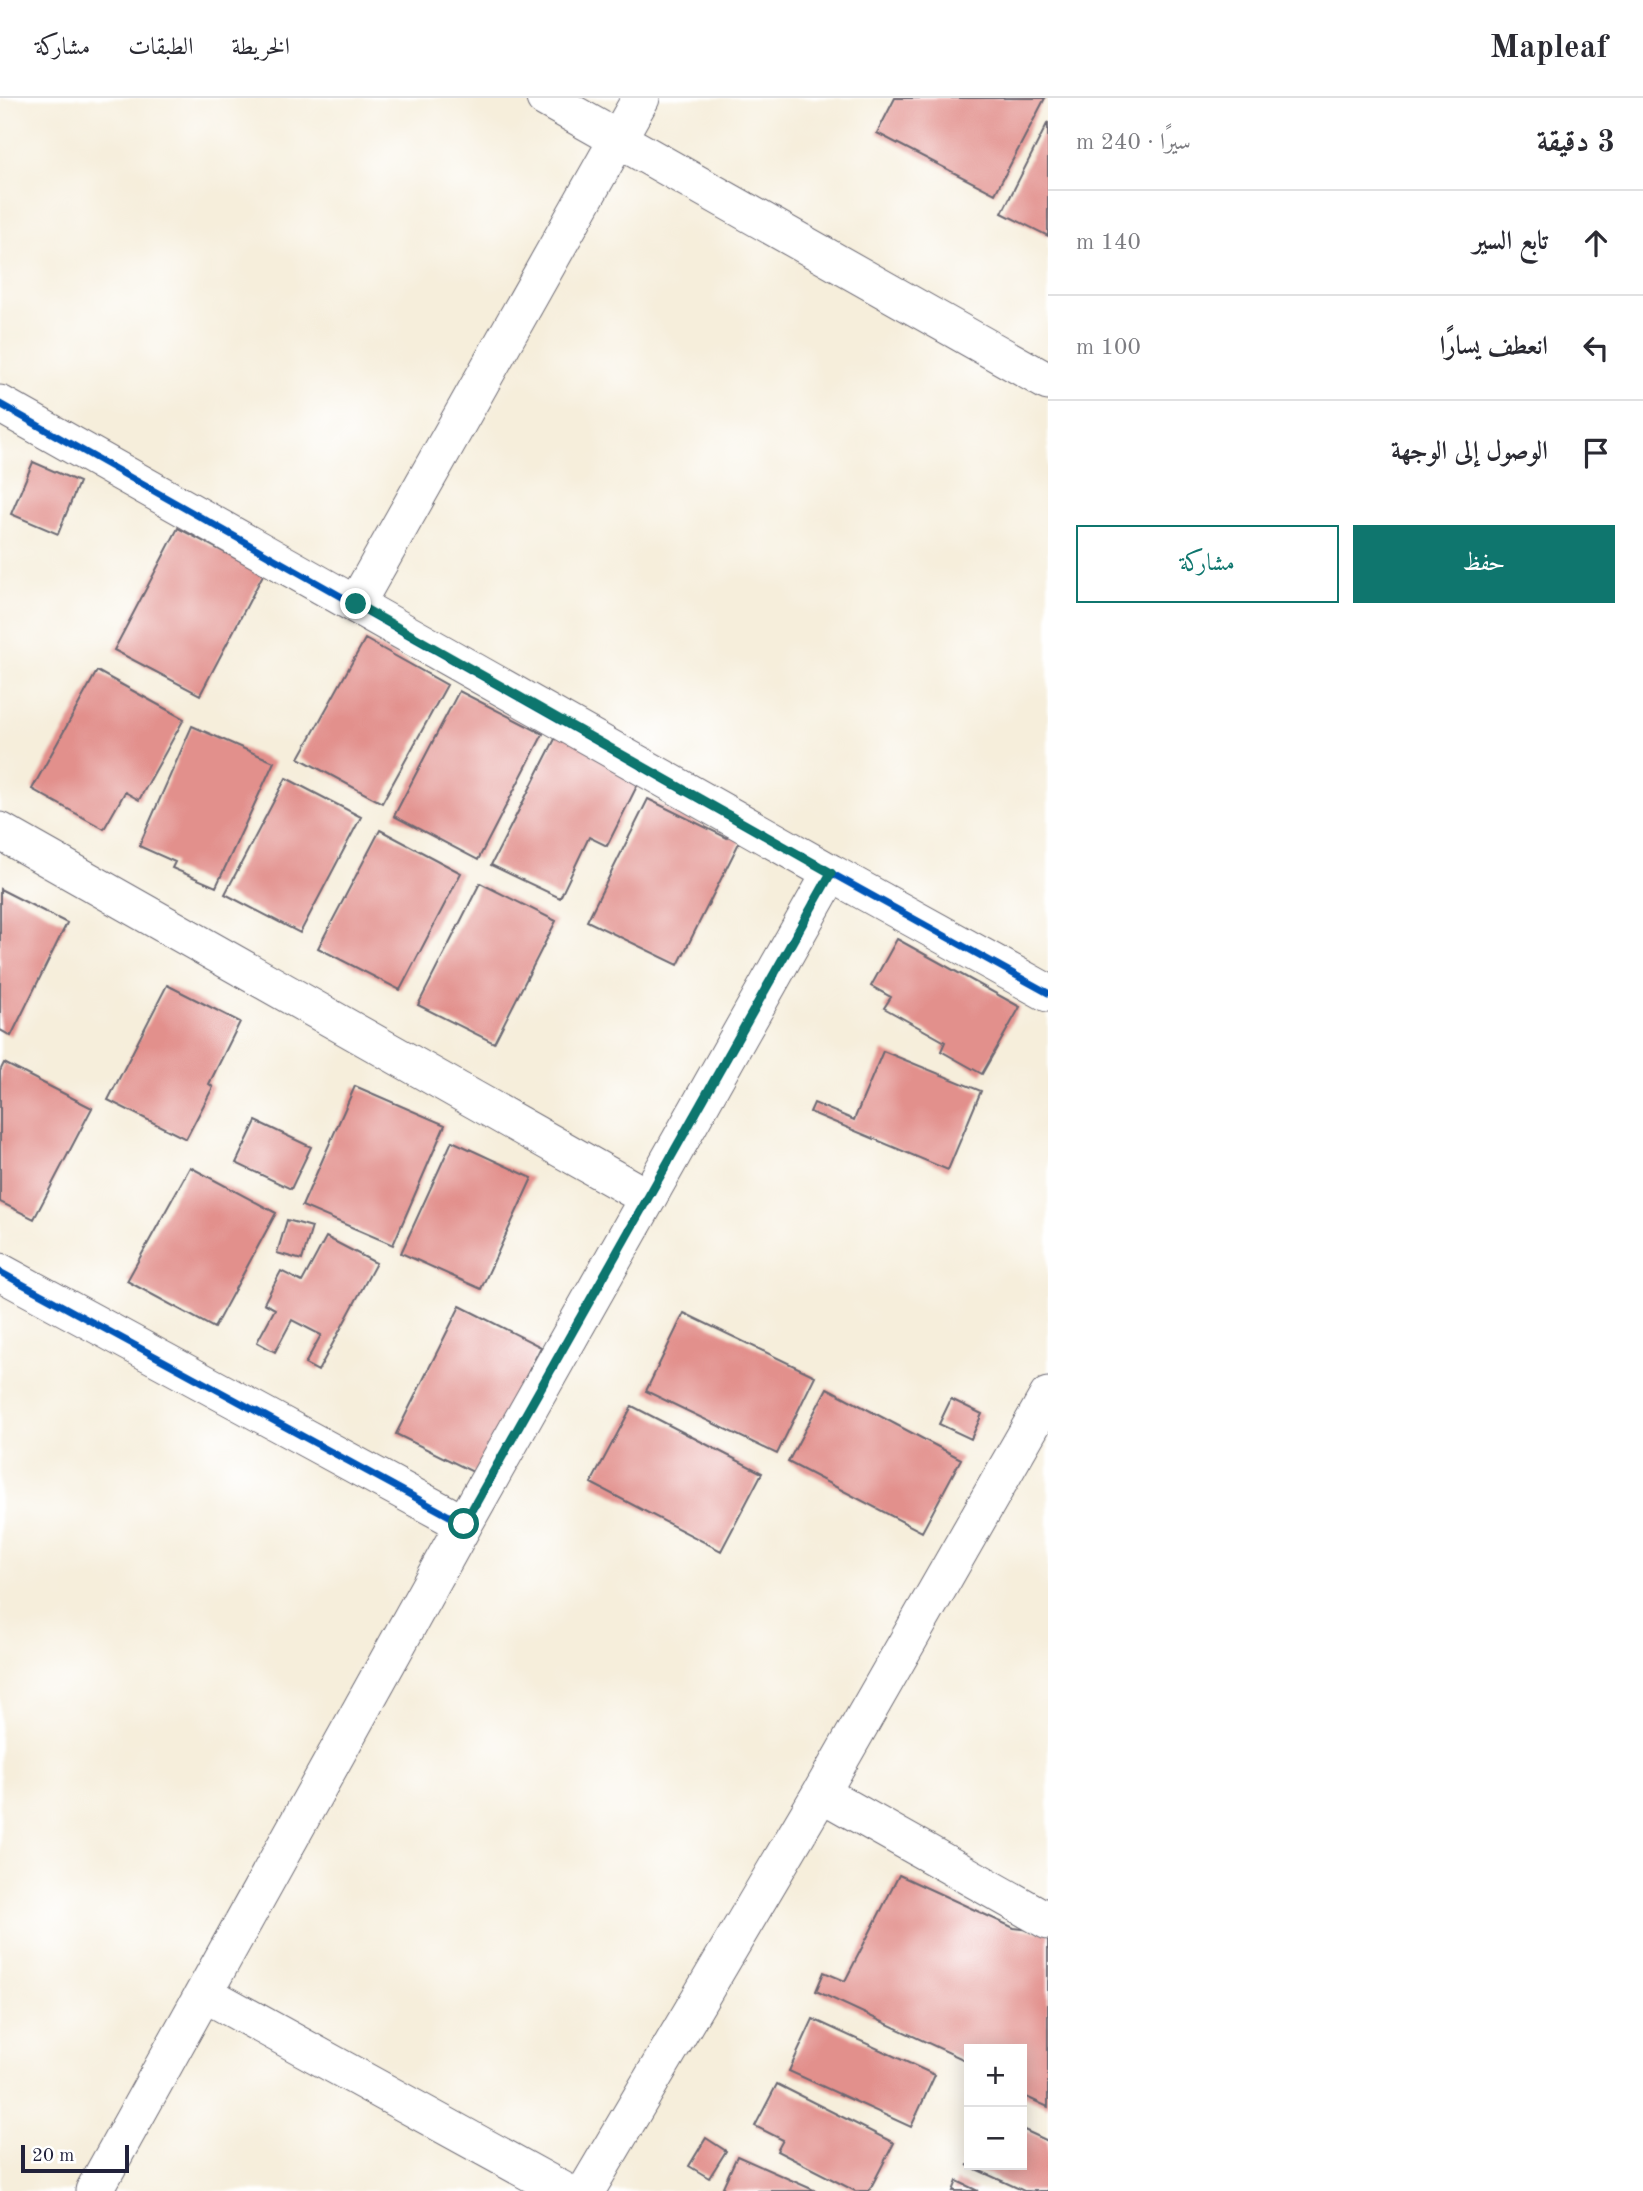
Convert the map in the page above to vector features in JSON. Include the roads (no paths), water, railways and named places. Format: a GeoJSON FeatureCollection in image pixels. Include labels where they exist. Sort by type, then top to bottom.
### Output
{"type":"FeatureCollection","features":[{"type":"Feature","properties":{"kind":"street"},"geometry":{"type":"LineString","coordinates":[[545,98],[1048,382]]}},
{"type":"Feature","properties":{"kind":"street"},"geometry":{"type":"LineString","coordinates":[[356,604],[641,98]]}},
{"type":"Feature","properties":{"kind":"street"},"geometry":{"type":"LineString","coordinates":[[0,404],[1048,993]]}},
{"type":"Feature","properties":{"kind":"street"},"geometry":{"type":"LineString","coordinates":[[0,831],[648,1198]]}},
{"type":"Feature","properties":{"kind":"street"},"geometry":{"type":"LineString","coordinates":[[94,2191],[464,1524],[831,873]]}},
{"type":"Feature","properties":{"kind":"street"},"geometry":{"type":"LineString","coordinates":[[0,1272],[464,1524]]}},
{"type":"Feature","properties":{"kind":"street"},"geometry":{"type":"LineString","coordinates":[[586,2191],[821,1793],[1048,1396]]}},
{"type":"Feature","properties":{"kind":"street"},"geometry":{"type":"LineString","coordinates":[[821,1793],[1048,1922]]}},
{"type":"Feature","properties":{"kind":"street"},"geometry":{"type":"LineString","coordinates":[[204,1993],[564,2191]]}}]}
